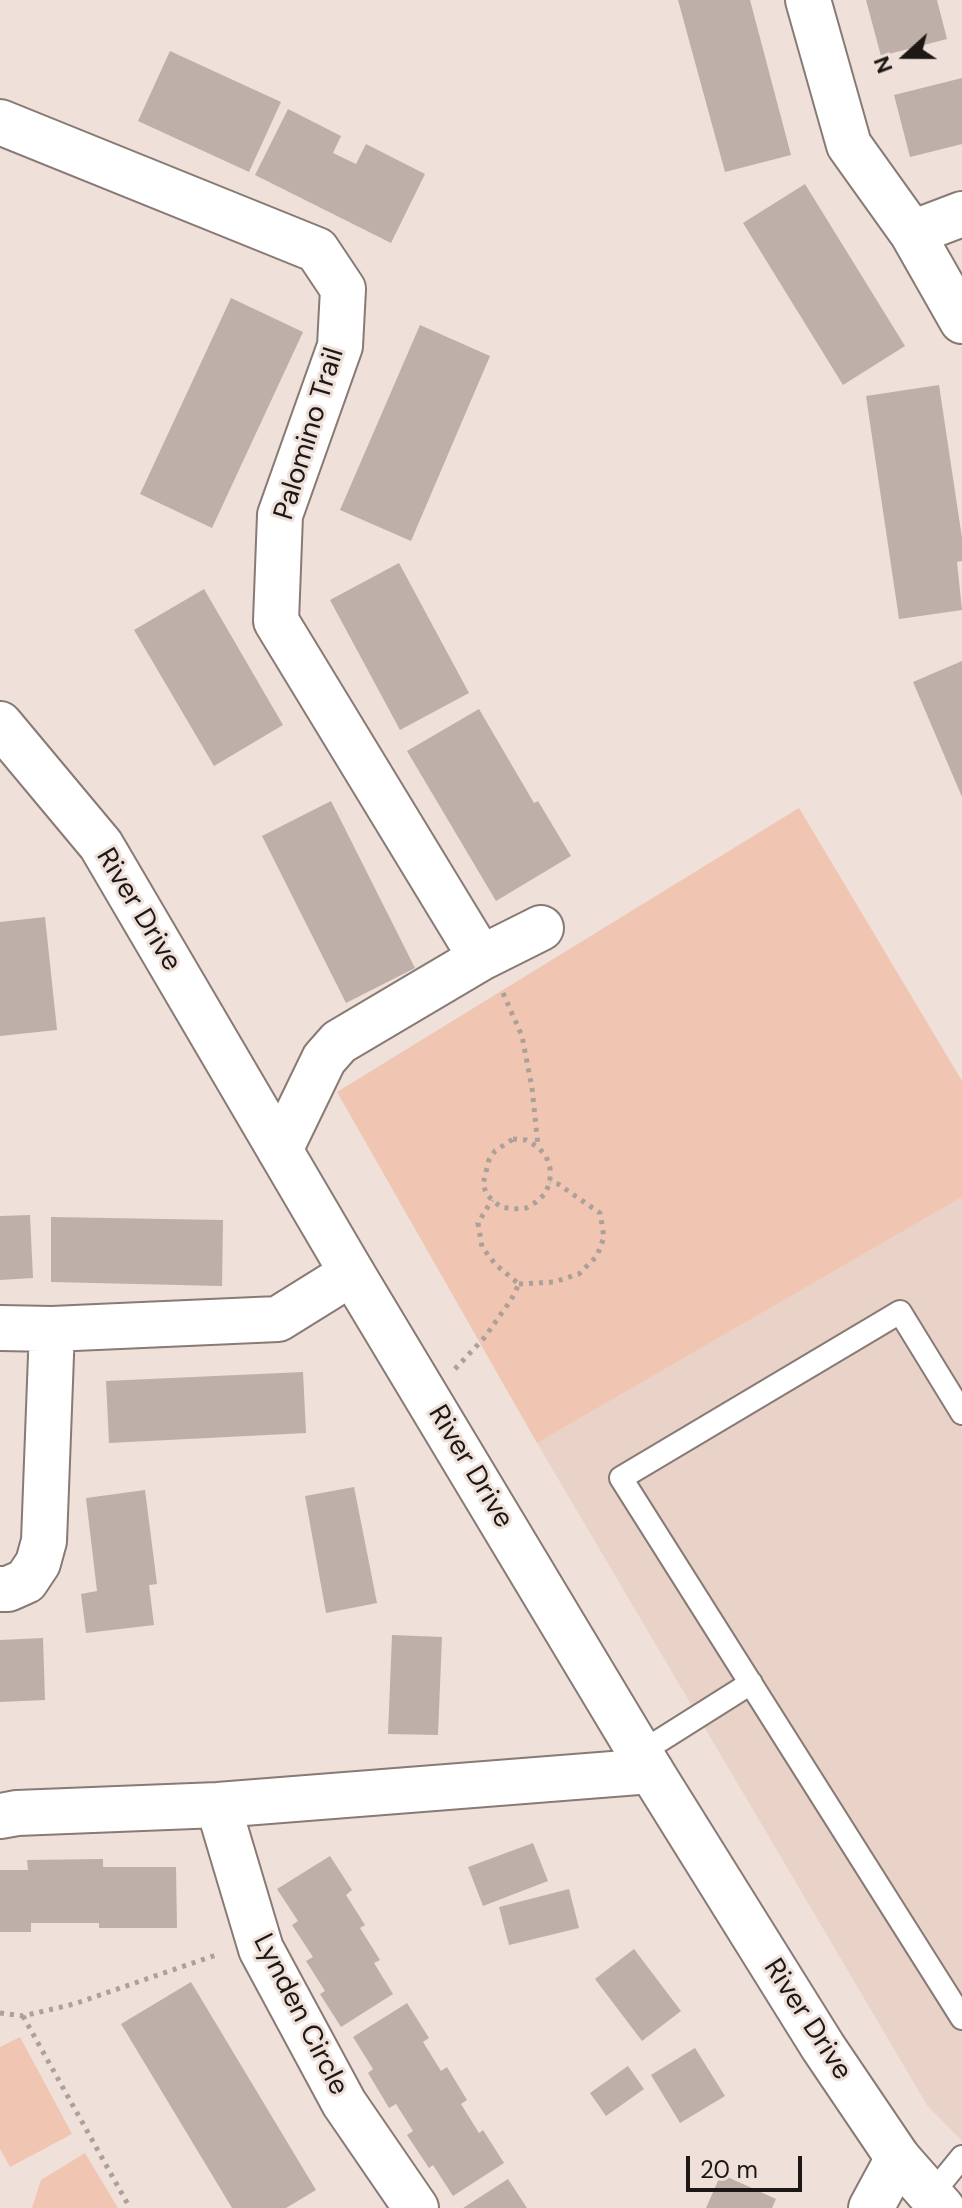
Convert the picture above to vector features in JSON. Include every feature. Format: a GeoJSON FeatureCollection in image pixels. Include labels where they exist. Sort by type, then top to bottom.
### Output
{"type":"FeatureCollection","features":[{"type":"Feature","properties":{"kind":"street"},"geometry":{"type":"LineString","coordinates":[[808,0],[849,145],[912,233],[962,321]]}},
{"type":"Feature","properties":{"kind":"street","name":"Palomino Trail"},"geometry":{"type":"LineString","coordinates":[[0,122],[317,250],[343,289],[340,346],[280,515],[276,621],[481,958]]}},
{"type":"Feature","properties":{"kind":"street"},"geometry":{"type":"LineString","coordinates":[[912,233],[962,214]]}},
{"type":"Feature","properties":{"kind":"street","name":"River Drive"},"geometry":{"type":"LineString","coordinates":[[0,724],[101,845],[352,1273],[646,1762],[823,2047],[898,2158],[937,2202]]}},
{"type":"Feature","properties":{"kind":"street"},"geometry":{"type":"LineString","coordinates":[[280,1150],[324,1059],[339,1042],[481,958],[541,928]]}},
{"type":"Feature","properties":{"kind":"street"},"geometry":{"type":"LineString","coordinates":[[0,1328],[52,1329],[278,1319],[352,1273]]}},
{"type":"Feature","properties":{"kind":"street"},"geometry":{"type":"LineString","coordinates":[[0,1589],[26,1581],[38,1563],[44,1541],[52,1329]]}},
{"type":"Feature","properties":{"kind":"street"},"geometry":{"type":"LineString","coordinates":[[0,1816],[218,1805],[646,1762]]}},
{"type":"Feature","properties":{"kind":"street","name":"Lynden Circle"},"geometry":{"type":"LineString","coordinates":[[218,1805],[261,1949],[344,2103],[416,2208]]}},
{"type":"Feature","properties":{"kind":"street"},"geometry":{"type":"LineString","coordinates":[[871,2208],[898,2158]]}},
{"type":"Feature","properties":{"kind":"lane"},"geometry":{"type":"LineString","coordinates":[[962,1413],[900,1312],[621,1478],[962,2018]]}},
{"type":"Feature","properties":{"kind":"lane"},"geometry":{"type":"LineString","coordinates":[[646,1762],[751,1683]]}},
{"type":"Feature","properties":{"kind":"lane"},"geometry":{"type":"LineString","coordinates":[[937,2202],[962,2157]]}},
{"type":"Feature","properties":{"kind":"path"},"geometry":{"type":"LineString","coordinates":[[481,958],[506,998],[522,1036],[532,1088],[538,1147]]}},
{"type":"Feature","properties":{"kind":"path"},"geometry":{"type":"LineString","coordinates":[[513,1139],[526,1140],[546,1156],[550,1182],[545,1194],[536,1202],[526,1208],[513,1209],[501,1207],[492,1200],[483,1184],[489,1160],[495,1151],[513,1139]]}},
{"type":"Feature","properties":{"kind":"path"},"geometry":{"type":"LineString","coordinates":[[492,1200],[478,1223],[482,1247],[496,1265],[519,1284],[554,1282],[579,1274],[597,1256],[604,1237],[600,1213],[558,1184],[550,1182]]}},
{"type":"Feature","properties":{"kind":"path"},"geometry":{"type":"LineString","coordinates":[[427,1395],[484,1338],[519,1284]]}},
{"type":"Feature","properties":{"kind":"path"},"geometry":{"type":"LineString","coordinates":[[0,2013],[23,2016],[74,2004],[258,1941]]}},
{"type":"Feature","properties":{"kind":"path"},"geometry":{"type":"LineString","coordinates":[[23,2016],[130,2208]]}},
{"type":"Feature","properties":{"kind":"shaded area"},"geometry":{"type":"Polygon","coordinates":[[[799,808],[962,1081],[962,1197],[537,1443],[337,1092],[799,808]]]}},
{"type":"Feature","properties":{"kind":"shaded area"},"geometry":{"type":"Polygon","coordinates":[[[962,1197],[962,2141],[927,2105],[537,1443],[962,1197]]]}},
{"type":"Feature","properties":{"kind":"shaded area"},"geometry":{"type":"Polygon","coordinates":[[[20,2037],[72,2134],[10,2167],[0,2149],[0,2047],[20,2037]]]}},
{"type":"Feature","properties":{"kind":"shaded area"},"geometry":{"type":"Polygon","coordinates":[[[85,2153],[118,2208],[32,2208],[41,2180],[85,2153]]]}},
{"type":"Feature","properties":{"kind":"building"},"geometry":{"type":"Polygon","coordinates":[[[678,0],[750,0],[791,155],[725,172],[678,0]]]}},
{"type":"Feature","properties":{"kind":"building"},"geometry":{"type":"Polygon","coordinates":[[[866,0],[937,0],[947,39],[881,56],[866,0]]]}},
{"type":"Feature","properties":{"kind":"building"},"geometry":{"type":"Polygon","coordinates":[[[170,51],[281,102],[249,172],[138,121],[170,51]]]}},
{"type":"Feature","properties":{"kind":"building"},"geometry":{"type":"Polygon","coordinates":[[[962,78],[962,144],[910,157],[894,95],[962,78]]]}},
{"type":"Feature","properties":{"kind":"building"},"geometry":{"type":"Polygon","coordinates":[[[288,109],[341,136],[333,153],[356,164],[366,144],[425,174],[391,243],[255,175],[288,109]]]}},
{"type":"Feature","properties":{"kind":"building"},"geometry":{"type":"Polygon","coordinates":[[[805,184],[905,346],[843,385],[743,223],[805,184]]]}},
{"type":"Feature","properties":{"kind":"building"},"geometry":{"type":"Polygon","coordinates":[[[231,298],[303,332],[212,528],[140,494],[231,298]]]}},
{"type":"Feature","properties":{"kind":"building"},"geometry":{"type":"Polygon","coordinates":[[[420,325],[490,356],[411,541],[340,510],[420,325]]]}},
{"type":"Feature","properties":{"kind":"building"},"geometry":{"type":"Polygon","coordinates":[[[939,385],[962,538],[962,561],[957,562],[962,610],[899,619],[866,396],[939,385]]]}},
{"type":"Feature","properties":{"kind":"building"},"geometry":{"type":"Polygon","coordinates":[[[399,563],[469,693],[400,730],[330,600],[399,563]]]}},
{"type":"Feature","properties":{"kind":"building"},"geometry":{"type":"Polygon","coordinates":[[[204,589],[283,725],[214,766],[134,630],[204,589]]]}},
{"type":"Feature","properties":{"kind":"building"},"geometry":{"type":"Polygon","coordinates":[[[962,661],[962,797],[913,682],[962,661]]]}},
{"type":"Feature","properties":{"kind":"building"},"geometry":{"type":"Polygon","coordinates":[[[479,709],[534,803],[538,801],[571,856],[496,901],[407,751],[479,709]]]}},
{"type":"Feature","properties":{"kind":"building"},"geometry":{"type":"Polygon","coordinates":[[[331,801],[415,968],[346,1003],[262,836],[331,801]]]}},
{"type":"Feature","properties":{"kind":"building"},"geometry":{"type":"Polygon","coordinates":[[[45,917],[57,1030],[0,1036],[0,922],[45,917]]]}},
{"type":"Feature","properties":{"kind":"building"},"geometry":{"type":"Polygon","coordinates":[[[30,1215],[33,1278],[0,1280],[0,1216],[30,1215]]]}},
{"type":"Feature","properties":{"kind":"building"},"geometry":{"type":"Polygon","coordinates":[[[51,1217],[223,1220],[222,1286],[51,1282],[51,1217]]]}},
{"type":"Feature","properties":{"kind":"building"},"geometry":{"type":"Polygon","coordinates":[[[303,1372],[306,1433],[109,1443],[106,1381],[303,1372]]]}},
{"type":"Feature","properties":{"kind":"building"},"geometry":{"type":"Polygon","coordinates":[[[354,1487],[377,1603],[326,1613],[305,1496],[354,1487]]]}},
{"type":"Feature","properties":{"kind":"building"},"geometry":{"type":"Polygon","coordinates":[[[145,1490],[157,1584],[149,1585],[154,1625],[86,1633],[81,1594],[97,1591],[86,1498],[145,1490]]]}},
{"type":"Feature","properties":{"kind":"building"},"geometry":{"type":"Polygon","coordinates":[[[392,1635],[442,1637],[438,1735],[388,1734],[392,1635]]]}},
{"type":"Feature","properties":{"kind":"building"},"geometry":{"type":"Polygon","coordinates":[[[43,1638],[45,1700],[0,1702],[0,1640],[43,1638]]]}},
{"type":"Feature","properties":{"kind":"building"},"geometry":{"type":"Polygon","coordinates":[[[533,1843],[548,1881],[483,1906],[468,1867],[533,1843]]]}},
{"type":"Feature","properties":{"kind":"building"},"geometry":{"type":"Polygon","coordinates":[[[330,1856],[352,1890],[346,1895],[365,1925],[360,1928],[380,1960],[374,1963],[393,1994],[341,2027],[320,1994],[325,1991],[306,1961],[313,1957],[292,1925],[298,1921],[277,1889],[330,1856]]]}},
{"type":"Feature","properties":{"kind":"building"},"geometry":{"type":"Polygon","coordinates":[[[103,1859],[103,1867],[176,1867],[177,1928],[99,1928],[99,1923],[31,1923],[31,1932],[0,1932],[0,1870],[28,1870],[27,1860],[103,1859]]]}},
{"type":"Feature","properties":{"kind":"building"},"geometry":{"type":"Polygon","coordinates":[[[569,1889],[579,1928],[509,1945],[499,1907],[569,1889]]]}},
{"type":"Feature","properties":{"kind":"building"},"geometry":{"type":"Polygon","coordinates":[[[634,1949],[681,2011],[642,2041],[595,1979],[634,1949]]]}},
{"type":"Feature","properties":{"kind":"building"},"geometry":{"type":"Polygon","coordinates":[[[191,1982],[316,2190],[286,2208],[232,2208],[121,2024],[191,1982]]]}},
{"type":"Feature","properties":{"kind":"building"},"geometry":{"type":"Polygon","coordinates":[[[407,2003],[429,2038],[423,2042],[441,2071],[447,2067],[467,2100],[461,2104],[479,2133],[483,2130],[504,2163],[453,2196],[433,2165],[429,2168],[407,2135],[413,2131],[396,2104],[389,2108],[368,2073],[373,2069],[353,2037],[407,2003]]]}},
{"type":"Feature","properties":{"kind":"building"},"geometry":{"type":"Polygon","coordinates":[[[695,2048],[725,2096],[680,2123],[651,2075],[695,2048]]]}},
{"type":"Feature","properties":{"kind":"building"},"geometry":{"type":"Polygon","coordinates":[[[628,2066],[644,2089],[606,2116],[590,2093],[628,2066]]]}},
{"type":"Feature","properties":{"kind":"building"},"geometry":{"type":"Polygon","coordinates":[[[721,2174],[776,2199],[772,2208],[706,2208],[721,2174]]]}},
{"type":"Feature","properties":{"kind":"building"},"geometry":{"type":"Polygon","coordinates":[[[508,2179],[527,2208],[463,2208],[508,2179]]]}}]}
